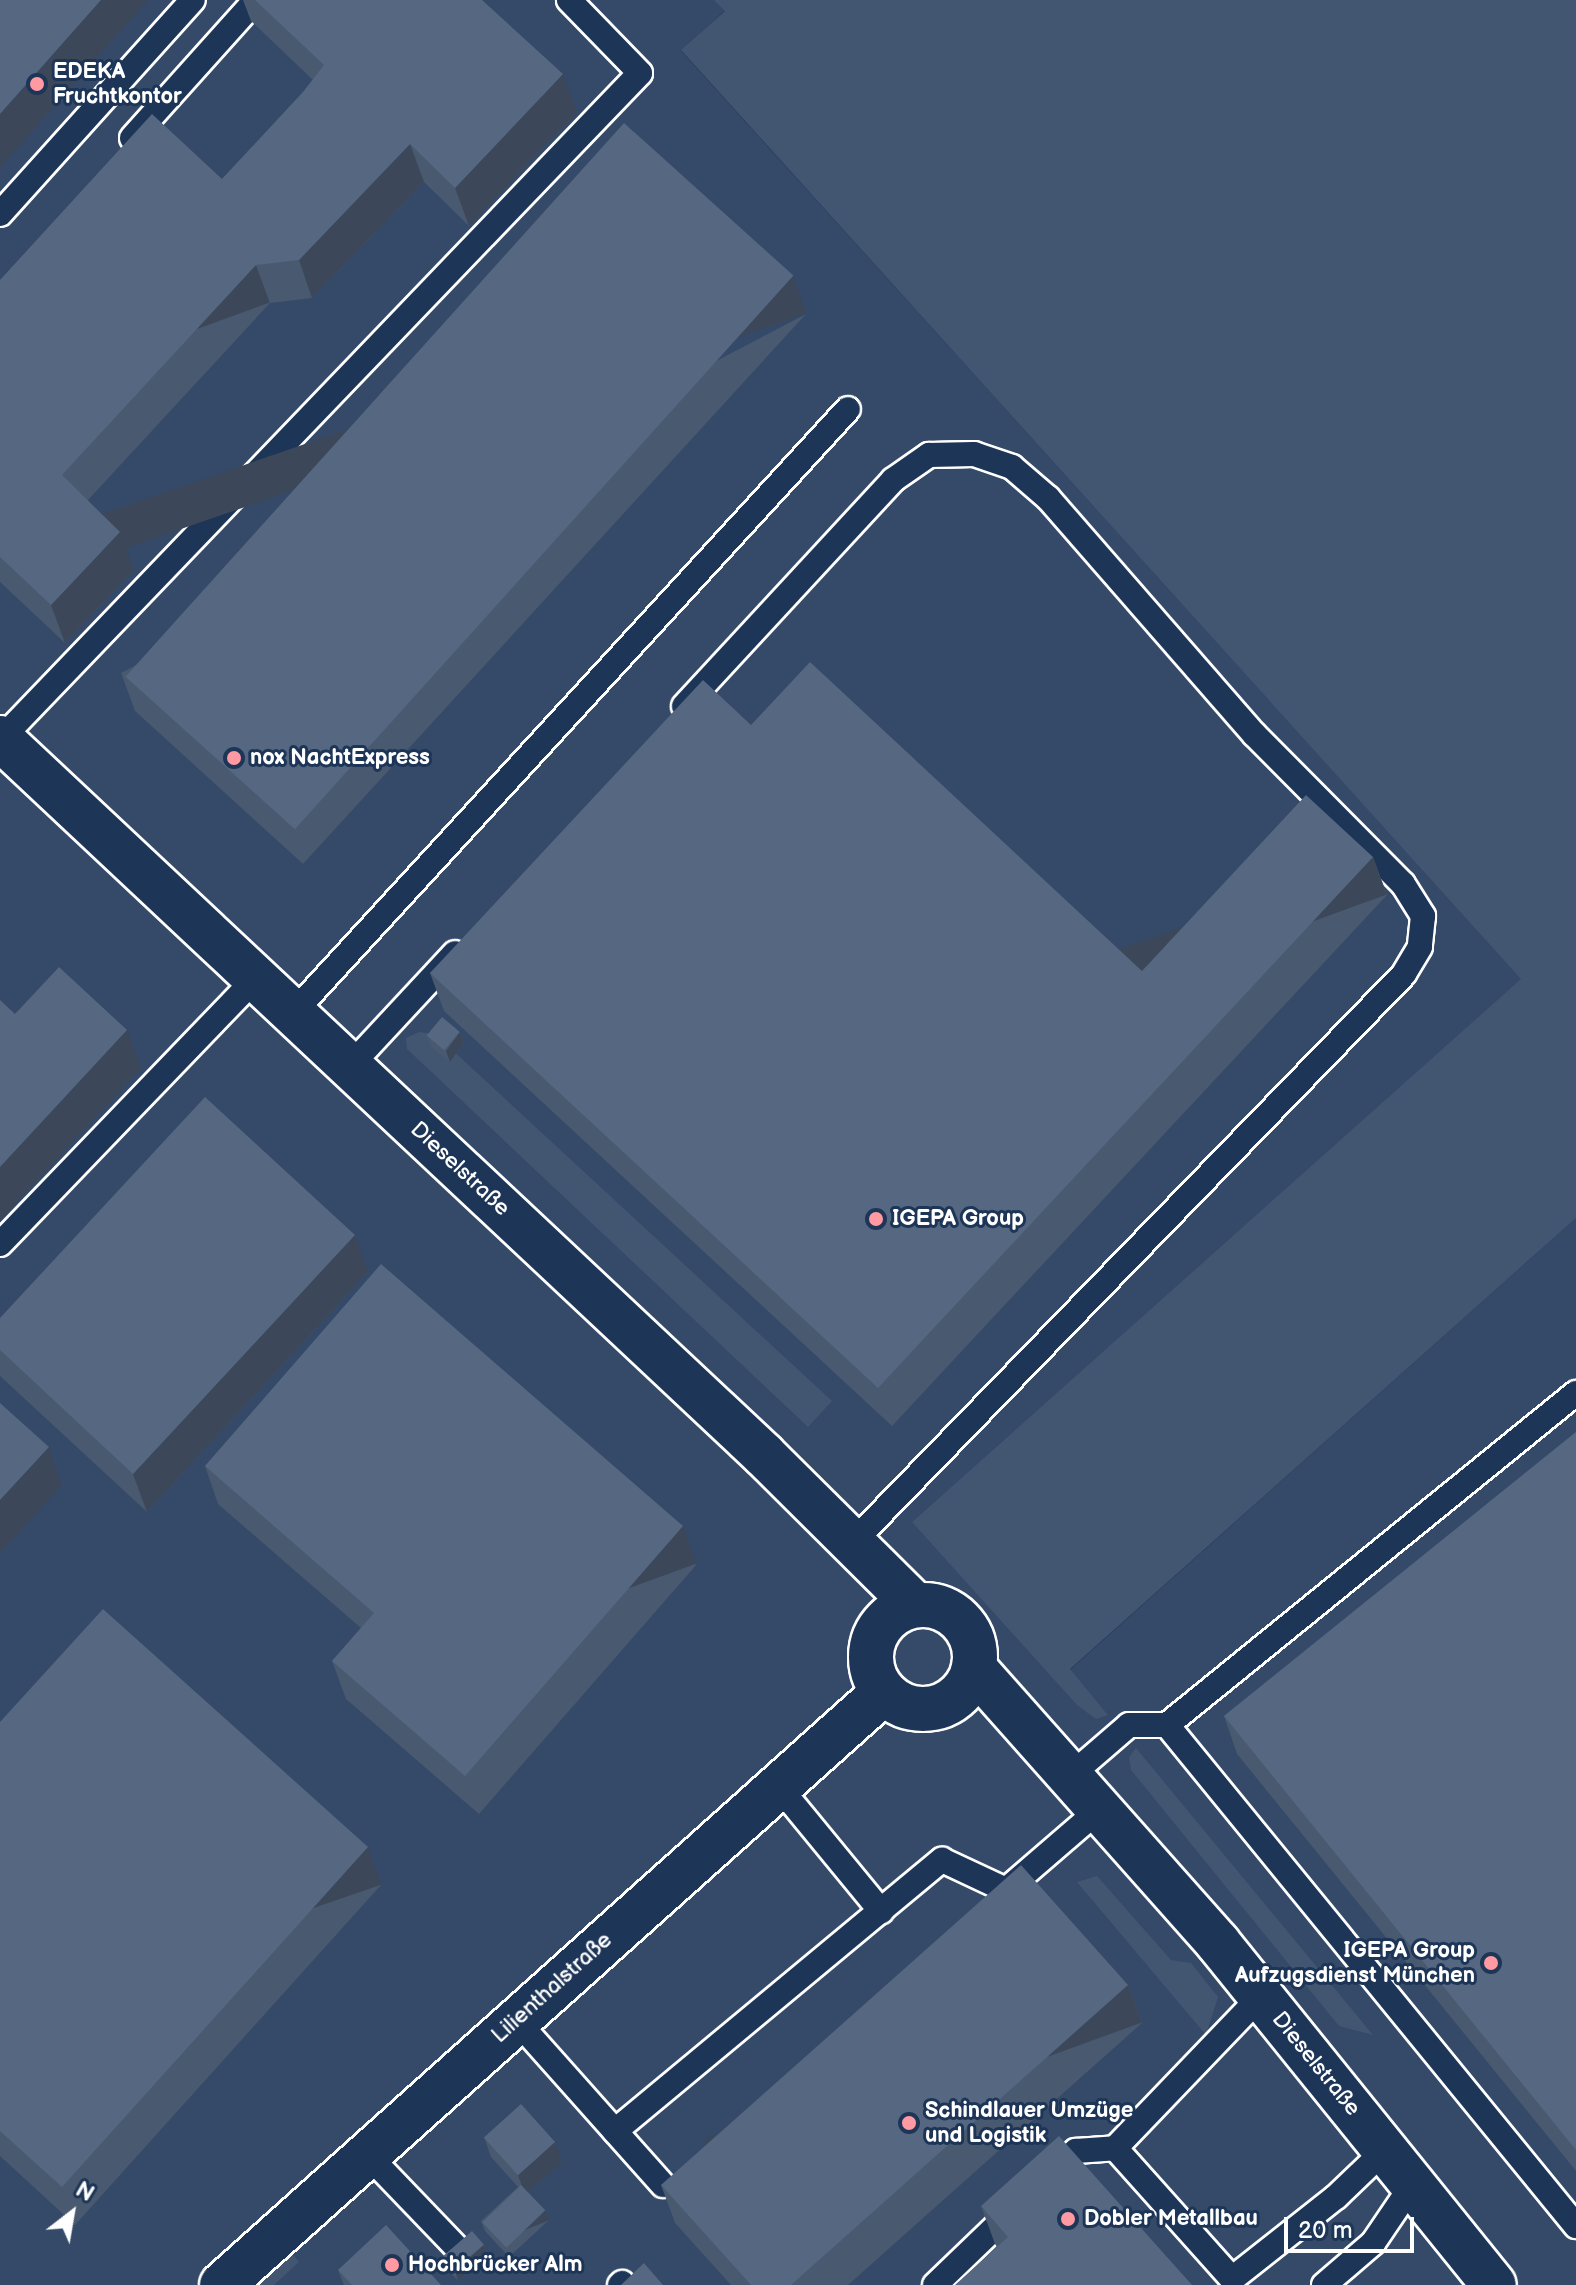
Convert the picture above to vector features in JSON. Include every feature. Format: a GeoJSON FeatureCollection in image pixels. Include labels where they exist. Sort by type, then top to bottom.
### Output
{"type":"FeatureCollection","features":[{"type":"Feature","properties":{"kind":"street","name":"Dieselstraße"},"geometry":{"type":"LineString","coordinates":[[1,739],[853,1542],[915,1605]]}},
{"type":"Feature","properties":{"kind":"street"},"geometry":{"type":"LineString","coordinates":[[915,1605],[930,1605],[958,1618],[973,1641],[974,1668],[959,1696],[928,1710],[896,1703],[884,1692],[870,1664],[871,1647],[886,1619],[915,1605]]}},
{"type":"Feature","properties":{"kind":"street","name":"Dieselstraße"},"geometry":{"type":"LineString","coordinates":[[974,1668],[1261,1996],[1494,2285]]}},
{"type":"Feature","properties":{"kind":"street","name":"Lilienthalstraße"},"geometry":{"type":"LineString","coordinates":[[222,2285],[884,1692]]}},
{"type":"Feature","properties":{"kind":"lane"},"geometry":{"type":"LineString","coordinates":[[0,214],[193,0]]}},
{"type":"Feature","properties":{"kind":"lane"},"geometry":{"type":"LineString","coordinates":[[117,155],[256,0]]}},
{"type":"Feature","properties":{"kind":"lane"},"geometry":{"type":"LineString","coordinates":[[1,739],[640,73],[569,0]]}},
{"type":"Feature","properties":{"kind":"lane"},"geometry":{"type":"LineString","coordinates":[[293,1013],[848,409]]}},
{"type":"Feature","properties":{"kind":"lane"},"geometry":{"type":"LineString","coordinates":[[668,723],[893,480],[929,455],[974,454],[1012,467],[1048,498],[1254,734],[1403,884],[1423,916],[1420,947],[1404,974],[853,1542]]}},
{"type":"Feature","properties":{"kind":"lane"},"geometry":{"type":"LineString","coordinates":[[350,1066],[474,932]]}},
{"type":"Feature","properties":{"kind":"lane"},"geometry":{"type":"LineString","coordinates":[[0,1244],[256,978]]}},
{"type":"Feature","properties":{"kind":"lane"},"geometry":{"type":"LineString","coordinates":[[1070,1776],[1129,1725],[1167,1725],[1576,1393]]}},
{"type":"Feature","properties":{"kind":"lane"},"geometry":{"type":"LineString","coordinates":[[1167,1725],[1576,2226]]}},
{"type":"Feature","properties":{"kind":"lane"},"geometry":{"type":"LineString","coordinates":[[779,1787],[881,1911]]}},
{"type":"Feature","properties":{"kind":"lane"},"geometry":{"type":"LineString","coordinates":[[615,2131],[942,1860],[1006,1890],[1100,1809]]}},
{"type":"Feature","properties":{"kind":"lane"},"geometry":{"type":"LineString","coordinates":[[935,2285],[1076,2151],[1115,2148],[1261,1996]]}},
{"type":"Feature","properties":{"kind":"lane"},"geometry":{"type":"LineString","coordinates":[[516,2020],[663,2185]]}},
{"type":"Feature","properties":{"kind":"lane"},"geometry":{"type":"LineString","coordinates":[[1115,2148],[1232,2279],[1336,2197],[1385,2150]]}},
{"type":"Feature","properties":{"kind":"lane"},"geometry":{"type":"LineString","coordinates":[[367,2154],[462,2253]]}},
{"type":"Feature","properties":{"kind":"lane"},"geometry":{"type":"LineString","coordinates":[[1324,2285],[1373,2243],[1413,2184]]}},
{"type":"Feature","properties":{"kind":"shaded area"},"geometry":{"type":"Polygon","coordinates":[[[0,0],[714,0],[725,10],[681,51],[1522,979],[912,1522],[1108,1715],[1070,1670],[1576,1218],[1576,2285],[0,2285],[0,0]]]}},
{"type":"Feature","properties":{"kind":"shaded area"},"geometry":{"type":"Polygon","coordinates":[[[714,0],[1576,0],[1576,1218],[1070,1669],[1108,1715],[1096,1719],[1077,1705],[912,1522],[1521,979],[681,50],[725,11],[714,0]]]}},
{"type":"Feature","properties":{"kind":"shaded area"},"geometry":{"type":"Polygon","coordinates":[[[419,1032],[435,1034],[832,1401],[808,1427],[407,1049],[406,1038],[419,1032]]]}},
{"type":"Feature","properties":{"kind":"shaded area"},"geometry":{"type":"Polygon","coordinates":[[[1136,1748],[1373,2035],[1339,2026],[1131,1770],[1129,1757],[1136,1748]]]}},
{"type":"Feature","properties":{"kind":"shaded area"},"geometry":{"type":"Polygon","coordinates":[[[1097,1876],[1171,1960],[1191,1963],[1218,1997],[1206,2035],[1077,1882],[1097,1876]]]}},
{"type":"Feature","properties":{"kind":"shaded area"},"geometry":{"type":"Polygon","coordinates":[[[288,2249],[299,2262],[274,2285],[251,2285],[288,2249]]]}},
{"type":"Feature","properties":{"kind":"building"},"geometry":{"type":"Polygon","coordinates":[[[0,0],[101,0],[0,114],[0,0]]]}},
{"type":"Feature","properties":{"kind":"building"},"geometry":{"type":"Polygon","coordinates":[[[255,0],[482,0],[563,74],[455,188],[410,144],[299,260],[256,265],[62,475],[120,532],[51,605],[0,557],[0,280],[152,114],[222,179],[303,92],[324,65],[255,0]]]}},
{"type":"Feature","properties":{"kind":"building"},"geometry":{"type":"Polygon","coordinates":[[[624,123],[793,276],[295,829],[125,677],[624,123]]]}},
{"type":"Feature","properties":{"kind":"building","name":"IGEPA Group"},"geometry":{"type":"Polygon","coordinates":[[[810,662],[1142,971],[1306,795],[1373,857],[878,1388],[430,973],[703,680],[751,725],[810,662]]]}},
{"type":"Feature","properties":{"kind":"building"},"geometry":{"type":"Polygon","coordinates":[[[59,967],[127,1030],[0,1167],[0,1000],[15,1014],[59,967]]]}},
{"type":"Feature","properties":{"kind":"building"},"geometry":{"type":"Polygon","coordinates":[[[442,1017],[460,1032],[444,1050],[427,1035],[442,1017]]]}},
{"type":"Feature","properties":{"kind":"building"},"geometry":{"type":"Polygon","coordinates":[[[205,1097],[355,1235],[133,1474],[0,1350],[0,1318],[205,1097]]]}},
{"type":"Feature","properties":{"kind":"building"},"geometry":{"type":"Polygon","coordinates":[[[381,1264],[683,1526],[465,1776],[332,1661],[374,1613],[205,1466],[381,1264]]]}},
{"type":"Feature","properties":{"kind":"building"},"geometry":{"type":"Polygon","coordinates":[[[0,1403],[49,1447],[0,1500],[0,1403]]]}},
{"type":"Feature","properties":{"kind":"building","name":"IGEPA Group Aufzugsdienst München"},"geometry":{"type":"Polygon","coordinates":[[[1576,1432],[1576,2150],[1224,1716],[1576,1432]]]}},
{"type":"Feature","properties":{"kind":"building"},"geometry":{"type":"Polygon","coordinates":[[[103,1609],[368,1847],[62,2187],[0,2131],[0,1722],[103,1609]]]}},
{"type":"Feature","properties":{"kind":"building","name":"Schindlauer Umzüge und Logistik"},"geometry":{"type":"Polygon","coordinates":[[[1021,1865],[1128,1985],[791,2285],[751,2285],[661,2185],[1021,1865]]]}},
{"type":"Feature","properties":{"kind":"building"},"geometry":{"type":"Polygon","coordinates":[[[521,2104],[555,2142],[518,2175],[484,2137],[521,2104]]]}},
{"type":"Feature","properties":{"kind":"building"},"geometry":{"type":"Polygon","coordinates":[[[1059,2136],[1192,2285],[955,2285],[1008,2237],[981,2206],[1059,2136]]]}},
{"type":"Feature","properties":{"kind":"building"},"geometry":{"type":"Polygon","coordinates":[[[521,2185],[545,2210],[506,2248],[482,2223],[521,2185]]]}},
{"type":"Feature","properties":{"kind":"building"},"geometry":{"type":"Polygon","coordinates":[[[386,2225],[441,2285],[352,2285],[338,2270],[386,2225]]]}},
{"type":"Feature","properties":{"kind":"building"},"geometry":{"type":"Polygon","coordinates":[[[472,2231],[484,2245],[454,2270],[443,2257],[472,2231]]]}},
{"type":"Feature","properties":{"kind":"building"},"geometry":{"type":"Polygon","coordinates":[[[644,2263],[663,2285],[621,2285],[644,2263]]]}},
{"type":"Feature","properties":{"kind":"place","name":"EDEKA Fruchtkontor"},"geometry":{"type":"Point","coordinates":[37,84]}},
{"type":"Feature","properties":{"kind":"place","name":"nox NachtExpress"},"geometry":{"type":"Point","coordinates":[234,758]}},
{"type":"Feature","properties":{"kind":"place","name":"IGEPA Group"},"geometry":{"type":"Point","coordinates":[876,1219]}},
{"type":"Feature","properties":{"kind":"place","name":"IGEPA Group Aufzugsdienst München"},"geometry":{"type":"Point","coordinates":[1491,1963]}},
{"type":"Feature","properties":{"kind":"place","name":"Schindlauer Umzüge und Logistik"},"geometry":{"type":"Point","coordinates":[909,2123]}},
{"type":"Feature","properties":{"kind":"place","name":"Dobler Metallbau"},"geometry":{"type":"Point","coordinates":[1068,2219]}},
{"type":"Feature","properties":{"kind":"place","name":"Hochbrücker Alm"},"geometry":{"type":"Point","coordinates":[392,2265]}}]}
